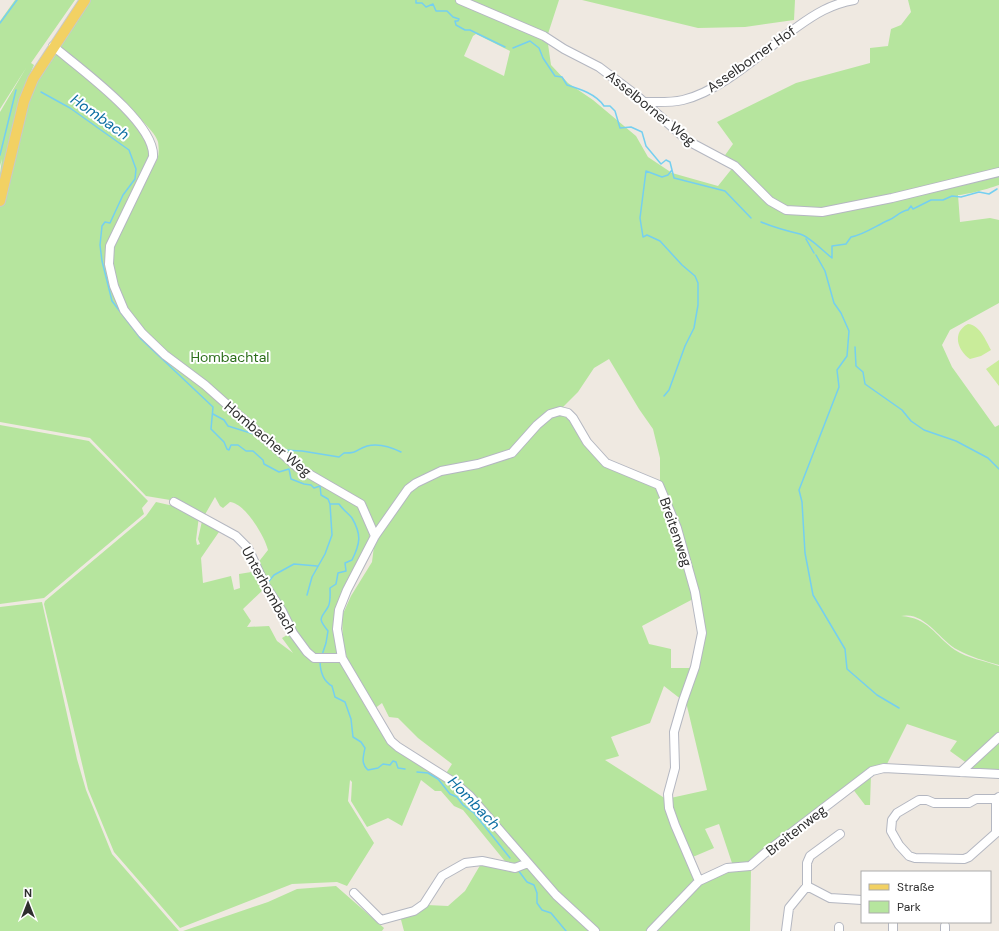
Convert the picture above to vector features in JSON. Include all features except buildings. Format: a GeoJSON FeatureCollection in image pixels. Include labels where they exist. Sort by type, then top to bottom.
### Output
{"type":"FeatureCollection","features":[{"type":"Feature","properties":{"kind":"main road"},"geometry":{"type":"LineString","coordinates":[[0,202],[24,101],[33,79],[53,46],[85,0]]}},
{"type":"Feature","properties":{"kind":"street","name":"Asselborner Weg"},"geometry":{"type":"LineString","coordinates":[[460,0],[544,36],[564,49],[599,67],[644,102],[688,141],[735,166],[748,176],[770,201],[786,210],[822,212],[892,198],[999,172]]}},
{"type":"Feature","properties":{"kind":"street","name":"Asselborner Hof"},"geometry":{"type":"LineString","coordinates":[[644,102],[667,102],[685,99],[703,93],[757,57],[808,19],[828,7],[854,0]]}},
{"type":"Feature","properties":{"kind":"street","name":"Hombacher Weg"},"geometry":{"type":"LineString","coordinates":[[53,46],[120,103],[133,117],[152,143],[153,157],[110,246],[109,264],[111,276],[124,310],[142,333],[165,356],[205,385],[297,467],[361,504],[375,536]]}},
{"type":"Feature","properties":{"kind":"street","name":"Breitenweg"},"geometry":{"type":"LineString","coordinates":[[375,536],[401,498],[416,482],[441,471],[478,464],[512,453],[537,425],[550,414],[560,411],[568,413],[573,418],[587,442],[606,463],[659,485],[677,528],[695,592],[702,632],[695,667],[678,714],[674,732],[675,768],[668,794],[675,825],[699,881]]}},
{"type":"Feature","properties":{"kind":"street","name":"Unterhombach"},"geometry":{"type":"LineString","coordinates":[[174,502],[236,536],[248,548],[265,585],[282,611],[293,634],[307,652],[314,658],[342,658]]}},
{"type":"Feature","properties":{"kind":"street"},"geometry":{"type":"LineString","coordinates":[[375,536],[347,590],[339,610],[337,629],[342,658],[391,741],[455,783],[470,796],[556,895],[595,931]]}},
{"type":"Feature","properties":{"kind":"street"},"geometry":{"type":"LineString","coordinates":[[961,772],[999,736]]}},
{"type":"Feature","properties":{"kind":"street","name":"Breitenweg"},"geometry":{"type":"LineString","coordinates":[[651,931],[699,881],[727,868],[750,866],[756,863],[765,854],[872,770],[884,768],[999,774]]}},
{"type":"Feature","properties":{"kind":"street"},"geometry":{"type":"LineString","coordinates":[[998,798],[997,833],[969,857],[964,859],[915,858],[909,856],[899,845],[891,831],[892,820],[897,813],[919,800],[927,800],[934,803],[969,804],[976,799],[998,798]]}},
{"type":"Feature","properties":{"kind":"street"},"geometry":{"type":"LineString","coordinates":[[786,931],[789,908],[807,886],[807,863],[810,856],[840,834]]}},
{"type":"Feature","properties":{"kind":"street"},"geometry":{"type":"LineString","coordinates":[[354,893],[381,920],[414,911],[424,904],[442,876],[465,863],[482,862],[515,868],[528,863]]}},
{"type":"Feature","properties":{"kind":"street"},"geometry":{"type":"LineString","coordinates":[[807,886],[830,898],[861,900]]}},
{"type":"Feature","properties":{"kind":"green space","name":"Hombachtal"},"geometry":{"type":"Polygon","coordinates":[[[15,0],[75,0],[31,63],[34,65],[30,74],[32,71],[41,74],[55,52],[79,69],[111,96],[139,126],[148,139],[152,150],[152,157],[141,178],[146,178],[158,158],[158,142],[154,134],[144,122],[114,93],[58,46],[90,0],[559,0],[547,37],[551,65],[568,83],[593,100],[636,136],[648,157],[672,173],[718,186],[734,166],[769,201],[786,212],[822,213],[938,189],[999,174],[999,185],[972,193],[958,195],[960,222],[990,218],[999,220],[999,303],[950,330],[942,345],[952,367],[995,427],[999,425],[999,665],[973,657],[958,650],[925,622],[917,618],[910,616],[901,616],[910,617],[925,624],[960,653],[999,666],[999,735],[968,764],[950,751],[957,741],[907,724],[886,766],[872,769],[750,864],[733,866],[719,824],[705,829],[714,848],[688,859],[697,881],[649,931],[597,931],[557,893],[555,896],[591,931],[404,931],[400,916],[414,912],[427,905],[448,906],[465,891],[482,862],[508,865],[463,810],[454,806],[441,791],[435,791],[421,780],[402,826],[388,818],[367,827],[351,801],[352,782],[350,780],[348,801],[374,843],[347,886],[337,882],[292,884],[180,928],[114,852],[88,789],[44,604],[45,601],[146,516],[156,502],[178,507],[199,516],[176,501],[146,496],[90,438],[0,422],[0,174],[2,159],[0,166],[0,112],[26,68],[0,109],[0,21],[15,0]],[[476,34],[473,36],[464,56],[504,76],[510,51],[476,34]],[[609,359],[594,368],[578,392],[560,410],[549,413],[511,452],[478,463],[440,470],[415,481],[399,497],[374,534],[364,504],[312,473],[309,477],[354,503],[365,516],[369,529],[369,542],[365,554],[338,605],[335,622],[335,635],[339,653],[364,704],[381,732],[395,749],[441,775],[465,794],[483,812],[525,861],[522,862],[525,866],[532,864],[456,781],[445,775],[452,764],[418,738],[398,718],[389,717],[382,703],[374,709],[352,673],[343,645],[342,616],[351,596],[372,562],[375,538],[409,491],[420,483],[433,477],[485,464],[511,455],[550,414],[558,412],[566,413],[576,422],[586,443],[605,463],[622,472],[658,485],[676,529],[695,598],[642,626],[649,644],[671,649],[671,668],[694,668],[682,700],[664,686],[650,723],[611,737],[619,756],[605,760],[666,799],[707,790],[686,702],[684,701],[696,668],[704,632],[696,592],[678,528],[660,483],[660,458],[653,429],[639,409],[609,359]],[[215,497],[203,518],[199,516],[196,540],[197,545],[200,544],[198,539],[202,521],[205,520],[221,529],[201,558],[203,583],[231,576],[234,590],[240,588],[239,574],[257,571],[265,588],[243,609],[251,621],[247,627],[269,626],[277,641],[293,653],[282,638],[292,632],[289,628],[283,609],[264,582],[257,564],[268,550],[259,529],[242,508],[230,502],[223,508],[220,506],[215,497]]]}},
{"type":"Feature","properties":{"kind":"green space"},"geometry":{"type":"Polygon","coordinates":[[[582,0],[795,0],[794,20],[745,27],[698,28],[582,0]]]}},
{"type":"Feature","properties":{"kind":"green space"},"geometry":{"type":"Polygon","coordinates":[[[908,0],[999,0],[999,170],[822,211],[787,209],[771,200],[723,158],[733,144],[717,122],[796,83],[870,63],[870,48],[888,46],[891,29],[901,25],[911,12],[908,0]]]}},
{"type":"Feature","properties":{"kind":"green space"},"geometry":{"type":"Polygon","coordinates":[[[968,324],[979,330],[991,350],[981,356],[970,359],[962,351],[958,341],[960,332],[963,327],[968,324]]]}},
{"type":"Feature","properties":{"kind":"green space"},"geometry":{"type":"Polygon","coordinates":[[[999,360],[999,386],[986,369],[999,360]]]}},
{"type":"Feature","properties":{"kind":"green space"},"geometry":{"type":"Polygon","coordinates":[[[0,425],[89,441],[148,501],[142,508],[144,514],[44,598],[0,604],[0,425]]]}},
{"type":"Feature","properties":{"kind":"green space"},"geometry":{"type":"Polygon","coordinates":[[[42,602],[77,759],[86,790],[112,854],[179,931],[0,931],[0,607],[42,602]]]}},
{"type":"Feature","properties":{"kind":"green space"},"geometry":{"type":"Polygon","coordinates":[[[999,738],[999,773],[964,770],[999,738]]]}},
{"type":"Feature","properties":{"kind":"green space"},"geometry":{"type":"Polygon","coordinates":[[[871,774],[870,805],[865,805],[852,788],[871,774]]]}},
{"type":"Feature","properties":{"kind":"green space"},"geometry":{"type":"Polygon","coordinates":[[[751,868],[750,931],[654,931],[700,882],[733,869],[751,868]]]}},
{"type":"Feature","properties":{"kind":"green space"},"geometry":{"type":"Polygon","coordinates":[[[336,886],[384,928],[382,931],[183,931],[268,902],[297,889],[336,886]]]}},
{"type":"Feature","properties":{"kind":"waterway"},"geometry":{"type":"LineString","coordinates":[[0,23],[17,0]]}},
{"type":"Feature","properties":{"kind":"waterway"},"geometry":{"type":"LineString","coordinates":[[416,0],[416,3],[422,3],[426,7],[433,4],[436,11],[447,11],[453,17],[459,19],[458,21],[455,21],[456,25],[505,47]]}},
{"type":"Feature","properties":{"kind":"waterway"},"geometry":{"type":"LineString","coordinates":[[513,48],[530,41],[539,48],[543,58],[555,76],[562,77],[567,85],[582,90],[597,98],[604,106],[610,106],[615,111],[620,128],[631,127],[642,132],[646,146],[661,164],[666,160],[670,162],[674,178],[725,191],[751,218]]}},
{"type":"Feature","properties":{"kind":"waterway","name":"Hombach"},"geometry":{"type":"LineString","coordinates":[[0,155],[16,90]]}},
{"type":"Feature","properties":{"kind":"waterway","name":"Hombach"},"geometry":{"type":"LineString","coordinates":[[41,92],[70,108],[129,150],[136,169],[135,179],[123,195],[110,223],[105,222],[102,226],[100,245],[102,261],[112,301],[141,339],[213,407],[211,429],[224,442],[227,449],[229,450],[231,445],[238,445],[246,451],[253,451],[263,460],[264,464],[279,472],[289,469],[291,479],[311,485],[314,488],[320,486],[321,495],[328,499],[330,504],[339,504],[352,518],[355,524],[359,535],[357,549],[352,560],[345,563],[346,571],[338,573],[336,584],[330,588],[329,605],[321,618],[322,623],[328,631],[322,655]]}},
{"type":"Feature","properties":{"kind":"waterway"},"geometry":{"type":"LineString","coordinates":[[664,396],[669,390],[685,346],[694,328],[698,305],[698,283],[695,276],[682,265],[660,241],[647,235],[643,237],[640,218],[646,171],[662,177],[668,175],[672,170]]}},
{"type":"Feature","properties":{"kind":"waterway"},"geometry":{"type":"LineString","coordinates":[[761,222],[804,236],[832,258],[832,246],[846,244],[851,237],[866,232],[908,210],[911,206],[913,209],[931,200],[943,200],[952,196],[961,197],[979,192],[989,194],[997,189]]}},
{"type":"Feature","properties":{"kind":"waterway"},"geometry":{"type":"LineString","coordinates":[[806,239],[814,253]]}},
{"type":"Feature","properties":{"kind":"waterway"},"geometry":{"type":"LineString","coordinates":[[816,255],[825,271],[834,303],[841,313],[849,331],[847,356],[837,370],[839,387],[799,490],[802,502],[805,553],[813,595],[845,649],[847,669],[877,695],[899,708]]}},
{"type":"Feature","properties":{"kind":"waterway"},"geometry":{"type":"LineString","coordinates":[[855,347],[856,366],[863,372],[865,384],[902,410],[911,421],[924,430],[956,441],[988,458],[999,469]]}},
{"type":"Feature","properties":{"kind":"waterway"},"geometry":{"type":"LineString","coordinates":[[213,414],[224,420],[228,426],[257,435]]}},
{"type":"Feature","properties":{"kind":"waterway"},"geometry":{"type":"LineString","coordinates":[[282,450],[302,451],[339,457],[344,453],[355,452],[363,447],[380,445],[401,452]]}},
{"type":"Feature","properties":{"kind":"waterway"},"geometry":{"type":"LineString","coordinates":[[307,595],[312,577],[325,554],[332,535],[330,504]]}},
{"type":"Feature","properties":{"kind":"waterway"},"geometry":{"type":"LineString","coordinates":[[269,581],[274,575],[294,564],[317,566]]}},
{"type":"Feature","properties":{"kind":"waterway","name":"Hombach"},"geometry":{"type":"LineString","coordinates":[[320,660],[323,675],[326,681],[332,686],[335,697],[345,702],[351,719],[353,737],[361,742],[365,748],[363,760],[366,768],[368,770],[378,768],[383,764],[390,765],[393,761],[396,762],[398,768],[405,769]]}},
{"type":"Feature","properties":{"kind":"waterway","name":"Hombach"},"geometry":{"type":"LineString","coordinates":[[417,772],[428,773],[438,779],[450,794],[457,797],[463,805],[474,813],[510,858]]}},
{"type":"Feature","properties":{"kind":"waterway","name":"Hombach"},"geometry":{"type":"LineString","coordinates":[[518,870],[527,882],[534,885],[537,893],[537,903],[542,910],[551,913],[566,931]]}}]}
